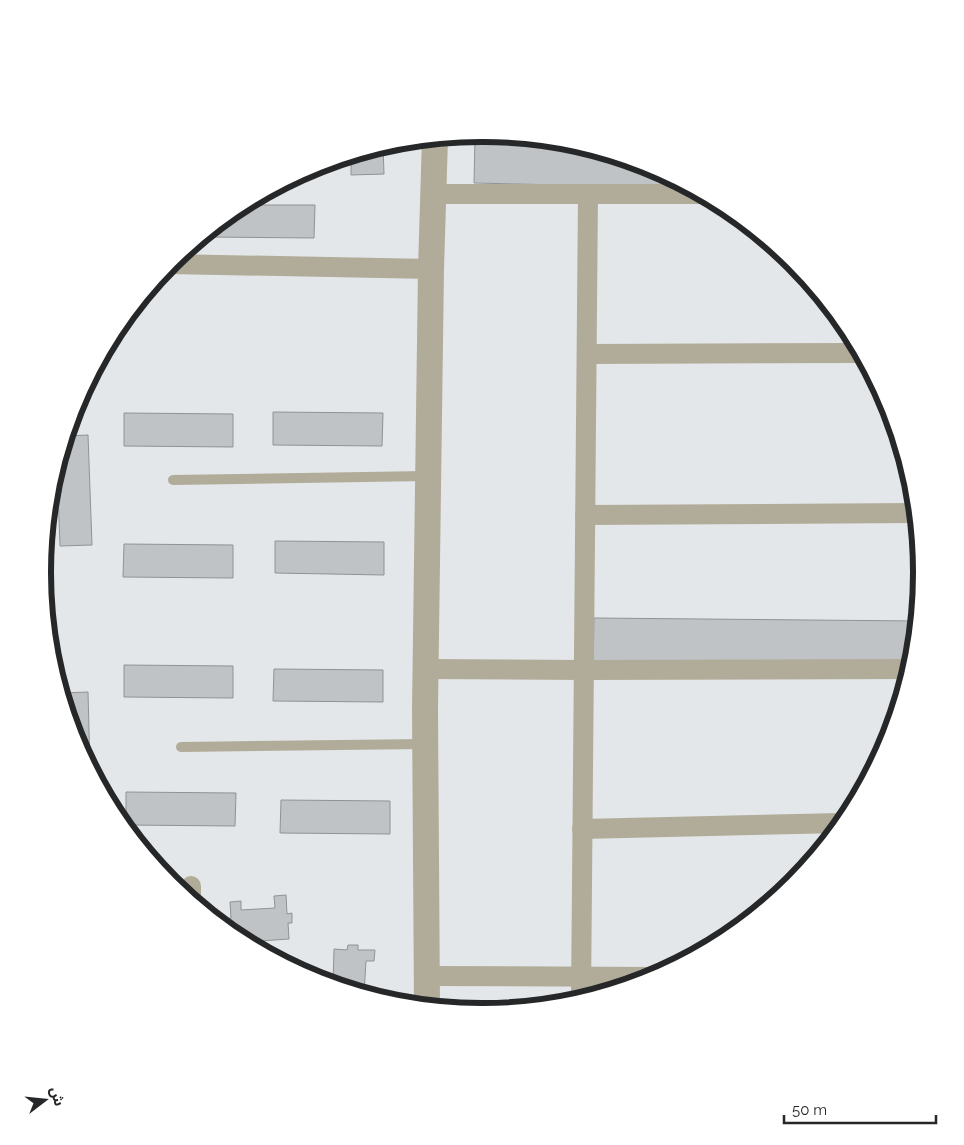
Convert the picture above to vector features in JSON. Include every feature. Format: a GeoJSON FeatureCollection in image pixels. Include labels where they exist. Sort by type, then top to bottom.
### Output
{"type":"FeatureCollection","features":[{"type":"Feature","properties":{"kind":"street"},"geometry":{"type":"LineString","coordinates":[[427,1000],[425,669],[431,269],[435,144]]}},
{"type":"Feature","properties":{"kind":"street"},"geometry":{"type":"LineString","coordinates":[[434,194],[688,194]]}},
{"type":"Feature","properties":{"kind":"street"},"geometry":{"type":"LineString","coordinates":[[581,992],[588,194]]}},
{"type":"Feature","properties":{"kind":"street"},"geometry":{"type":"LineString","coordinates":[[181,264],[431,269]]}},
{"type":"Feature","properties":{"kind":"street"},"geometry":{"type":"LineString","coordinates":[[587,354],[853,353]]}},
{"type":"Feature","properties":{"kind":"street"},"geometry":{"type":"LineString","coordinates":[[585,515],[908,513]]}},
{"type":"Feature","properties":{"kind":"street"},"geometry":{"type":"LineString","coordinates":[[425,669],[901,669]]}},
{"type":"Feature","properties":{"kind":"street"},"geometry":{"type":"LineString","coordinates":[[582,828],[832,823]]}},
{"type":"Feature","properties":{"kind":"street"},"geometry":{"type":"LineString","coordinates":[[427,976],[629,977]]}},
{"type":"Feature","properties":{"kind":"lane"},"geometry":{"type":"LineString","coordinates":[[173,480],[428,476]]}},
{"type":"Feature","properties":{"kind":"lane"},"geometry":{"type":"LineString","coordinates":[[181,747],[425,744]]}},
{"type":"Feature","properties":{"kind":"building"},"geometry":{"type":"Polygon","coordinates":[[[475,142],[482,142],[538,145],[593,156],[676,188],[474,183],[475,142]]]}},
{"type":"Feature","properties":{"kind":"building"},"geometry":{"type":"Polygon","coordinates":[[[383,153],[384,174],[351,175],[351,163],[383,153]]]}},
{"type":"Feature","properties":{"kind":"building"},"geometry":{"type":"Polygon","coordinates":[[[257,205],[315,205],[314,238],[213,237],[257,205]]]}},
{"type":"Feature","properties":{"kind":"building"},"geometry":{"type":"Polygon","coordinates":[[[273,412],[383,413],[382,446],[273,445],[273,412]]]}},
{"type":"Feature","properties":{"kind":"building"},"geometry":{"type":"Polygon","coordinates":[[[124,413],[233,414],[233,447],[124,446],[124,413]]]}},
{"type":"Feature","properties":{"kind":"building"},"geometry":{"type":"Polygon","coordinates":[[[88,435],[92,545],[60,546],[58,498],[74,436],[88,435]]]}},
{"type":"Feature","properties":{"kind":"building"},"geometry":{"type":"Polygon","coordinates":[[[275,541],[384,542],[384,575],[275,573],[275,541]]]}},
{"type":"Feature","properties":{"kind":"building"},"geometry":{"type":"Polygon","coordinates":[[[124,544],[233,545],[233,578],[123,577],[124,544]]]}},
{"type":"Feature","properties":{"kind":"building"},"geometry":{"type":"Polygon","coordinates":[[[594,618],[910,621],[902,666],[593,665],[594,618]]]}},
{"type":"Feature","properties":{"kind":"building"},"geometry":{"type":"Polygon","coordinates":[[[124,665],[233,666],[233,698],[124,697],[124,665]]]}},
{"type":"Feature","properties":{"kind":"building"},"geometry":{"type":"Polygon","coordinates":[[[274,669],[383,670],[383,702],[273,701],[274,669]]]}},
{"type":"Feature","properties":{"kind":"building"},"geometry":{"type":"Polygon","coordinates":[[[88,692],[89,749],[74,711],[69,693],[88,692]]]}},
{"type":"Feature","properties":{"kind":"building"},"geometry":{"type":"Polygon","coordinates":[[[126,792],[236,793],[235,826],[133,825],[126,815],[126,792]]]}},
{"type":"Feature","properties":{"kind":"building"},"geometry":{"type":"Polygon","coordinates":[[[281,800],[390,801],[390,834],[280,833],[281,800]]]}},
{"type":"Feature","properties":{"kind":"building"},"geometry":{"type":"Polygon","coordinates":[[[286,895],[287,914],[292,913],[292,923],[288,923],[289,939],[259,941],[227,919],[231,918],[230,902],[241,901],[241,910],[275,908],[274,896],[286,895]]]}},
{"type":"Feature","properties":{"kind":"building"},"geometry":{"type":"Polygon","coordinates":[[[348,945],[358,945],[358,950],[375,950],[374,961],[366,961],[364,987],[333,976],[334,949],[347,950],[348,945]]]}}]}
